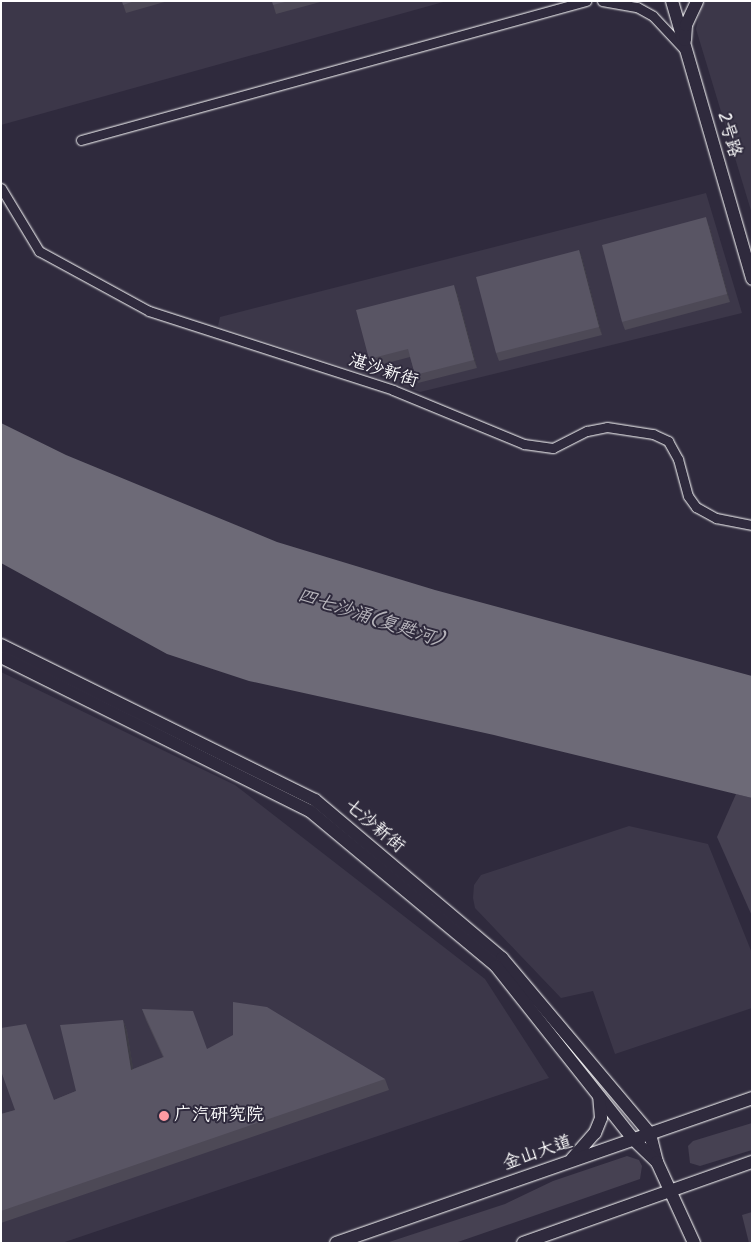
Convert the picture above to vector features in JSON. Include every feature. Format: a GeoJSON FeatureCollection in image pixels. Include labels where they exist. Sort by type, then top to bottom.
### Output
{"type":"FeatureCollection","features":[{"type":"Feature","properties":{"kind":"street"},"geometry":{"type":"LineString","coordinates":[[81,140],[586,1]]}},
{"type":"Feature","properties":{"kind":"street"},"geometry":{"type":"LineString","coordinates":[[602,1],[637,6],[653,16],[685,50]]}},
{"type":"Feature","properties":{"kind":"street","name":"2号路"},"geometry":{"type":"LineString","coordinates":[[672,1],[752,279]]}},
{"type":"Feature","properties":{"kind":"street"},"geometry":{"type":"LineString","coordinates":[[685,50],[686,25],[697,1]]}},
{"type":"Feature","properties":{"kind":"street","name":"湛沙新街"},"geometry":{"type":"LineString","coordinates":[[1,188],[39,251],[149,311],[393,390],[524,444],[553,448],[587,431],[607,427],[653,434],[668,441],[678,459],[688,496],[696,507],[716,518],[752,525]]}},
{"type":"Feature","properties":{"kind":"street","name":"七沙新街"},"geometry":{"type":"LineString","coordinates":[[1,645],[315,800],[502,958],[650,1134]]}},
{"type":"Feature","properties":{"kind":"street","name":"七沙新街"},"geometry":{"type":"LineString","coordinates":[[1,657],[310,811],[496,966],[634,1140],[657,1162]]}},
{"type":"Feature","properties":{"kind":"street"},"geometry":{"type":"LineString","coordinates":[[564,1164],[576,1156],[595,1133],[602,1105],[597,1092]]}},
{"type":"Feature","properties":{"kind":"street","name":"金山大道"},"geometry":{"type":"LineString","coordinates":[[336,1243],[752,1098]]}},
{"type":"Feature","properties":{"kind":"street"},"geometry":{"type":"LineString","coordinates":[[650,1134],[657,1162],[673,1190],[694,1243]]}},
{"type":"Feature","properties":{"kind":"street"},"geometry":{"type":"LineString","coordinates":[[523,1243],[752,1162]]}},
{"type":"Feature","properties":{"kind":"shaded area"},"geometry":{"type":"Polygon","coordinates":[[[1,1],[447,1],[1,125],[1,1]]]}},
{"type":"Feature","properties":{"kind":"shaded area"},"geometry":{"type":"Polygon","coordinates":[[[702,1],[752,1],[752,214],[696,29],[702,1]]]}},
{"type":"Feature","properties":{"kind":"shaded area"},"geometry":{"type":"Polygon","coordinates":[[[706,193],[742,313],[420,392],[218,326],[220,317],[706,193]]]}},
{"type":"Feature","properties":{"kind":"shaded area"},"geometry":{"type":"Polygon","coordinates":[[[1,672],[235,785],[485,979],[549,1078],[62,1243],[1,1243],[1,672]]]}},
{"type":"Feature","properties":{"kind":"shaded area"},"geometry":{"type":"Polygon","coordinates":[[[736,794],[752,798],[752,916],[717,837],[736,794]]]}},
{"type":"Feature","properties":{"kind":"shaded area"},"geometry":{"type":"Polygon","coordinates":[[[629,826],[708,844],[752,953],[752,1008],[615,1054],[593,991],[561,998],[475,908],[473,898],[474,885],[481,875],[629,826]]]}},
{"type":"Feature","properties":{"kind":"shaded area"},"geometry":{"type":"Polygon","coordinates":[[[752,1123],[752,1150],[700,1166],[690,1163],[688,1146],[693,1141],[752,1123]]]}},
{"type":"Feature","properties":{"kind":"shaded area"},"geometry":{"type":"Polygon","coordinates":[[[627,1156],[639,1160],[642,1166],[640,1179],[455,1243],[386,1243],[505,1204],[553,1181],[627,1156]]]}},
{"type":"Feature","properties":{"kind":"shaded area"},"geometry":{"type":"Polygon","coordinates":[[[752,1212],[752,1243],[749,1243],[742,1215],[752,1212]]]}},
{"type":"Feature","properties":{"kind":"water","name":"四七沙涌(复甦河)"},"geometry":{"type":"Polygon","coordinates":[[[1,423],[66,455],[277,542],[435,590],[752,676],[752,798],[494,735],[249,681],[167,654],[1,563],[1,423]]]}},
{"type":"Feature","properties":{"kind":"building"},"geometry":{"type":"Polygon","coordinates":[[[122,1],[135,1],[123,5],[122,1]]]}},
{"type":"Feature","properties":{"kind":"building"},"geometry":{"type":"Polygon","coordinates":[[[272,1],[289,1],[273,5],[272,1]]]}},
{"type":"Feature","properties":{"kind":"building"},"geometry":{"type":"Polygon","coordinates":[[[706,217],[727,294],[622,322],[602,245],[706,217]]]}},
{"type":"Feature","properties":{"kind":"building"},"geometry":{"type":"Polygon","coordinates":[[[579,250],[599,327],[496,353],[476,277],[579,250]]]}},
{"type":"Feature","properties":{"kind":"building"},"geometry":{"type":"Polygon","coordinates":[[[454,285],[474,360],[415,375],[408,349],[369,359],[356,310],[454,285]]]}},
{"type":"Feature","properties":{"kind":"building","name":"广汽研究院"},"geometry":{"type":"Polygon","coordinates":[[[233,1002],[267,1007],[385,1079],[1,1211],[1,1114],[15,1110],[1,1071],[1,1028],[26,1024],[54,1100],[76,1091],[60,1025],[123,1020],[131,1070],[164,1057],[142,1009],[193,1011],[207,1049],[233,1035],[233,1002]]]}},
{"type":"Feature","properties":{"kind":"place","name":"广汽研究院"},"geometry":{"type":"Point","coordinates":[164,1116]}}]}
